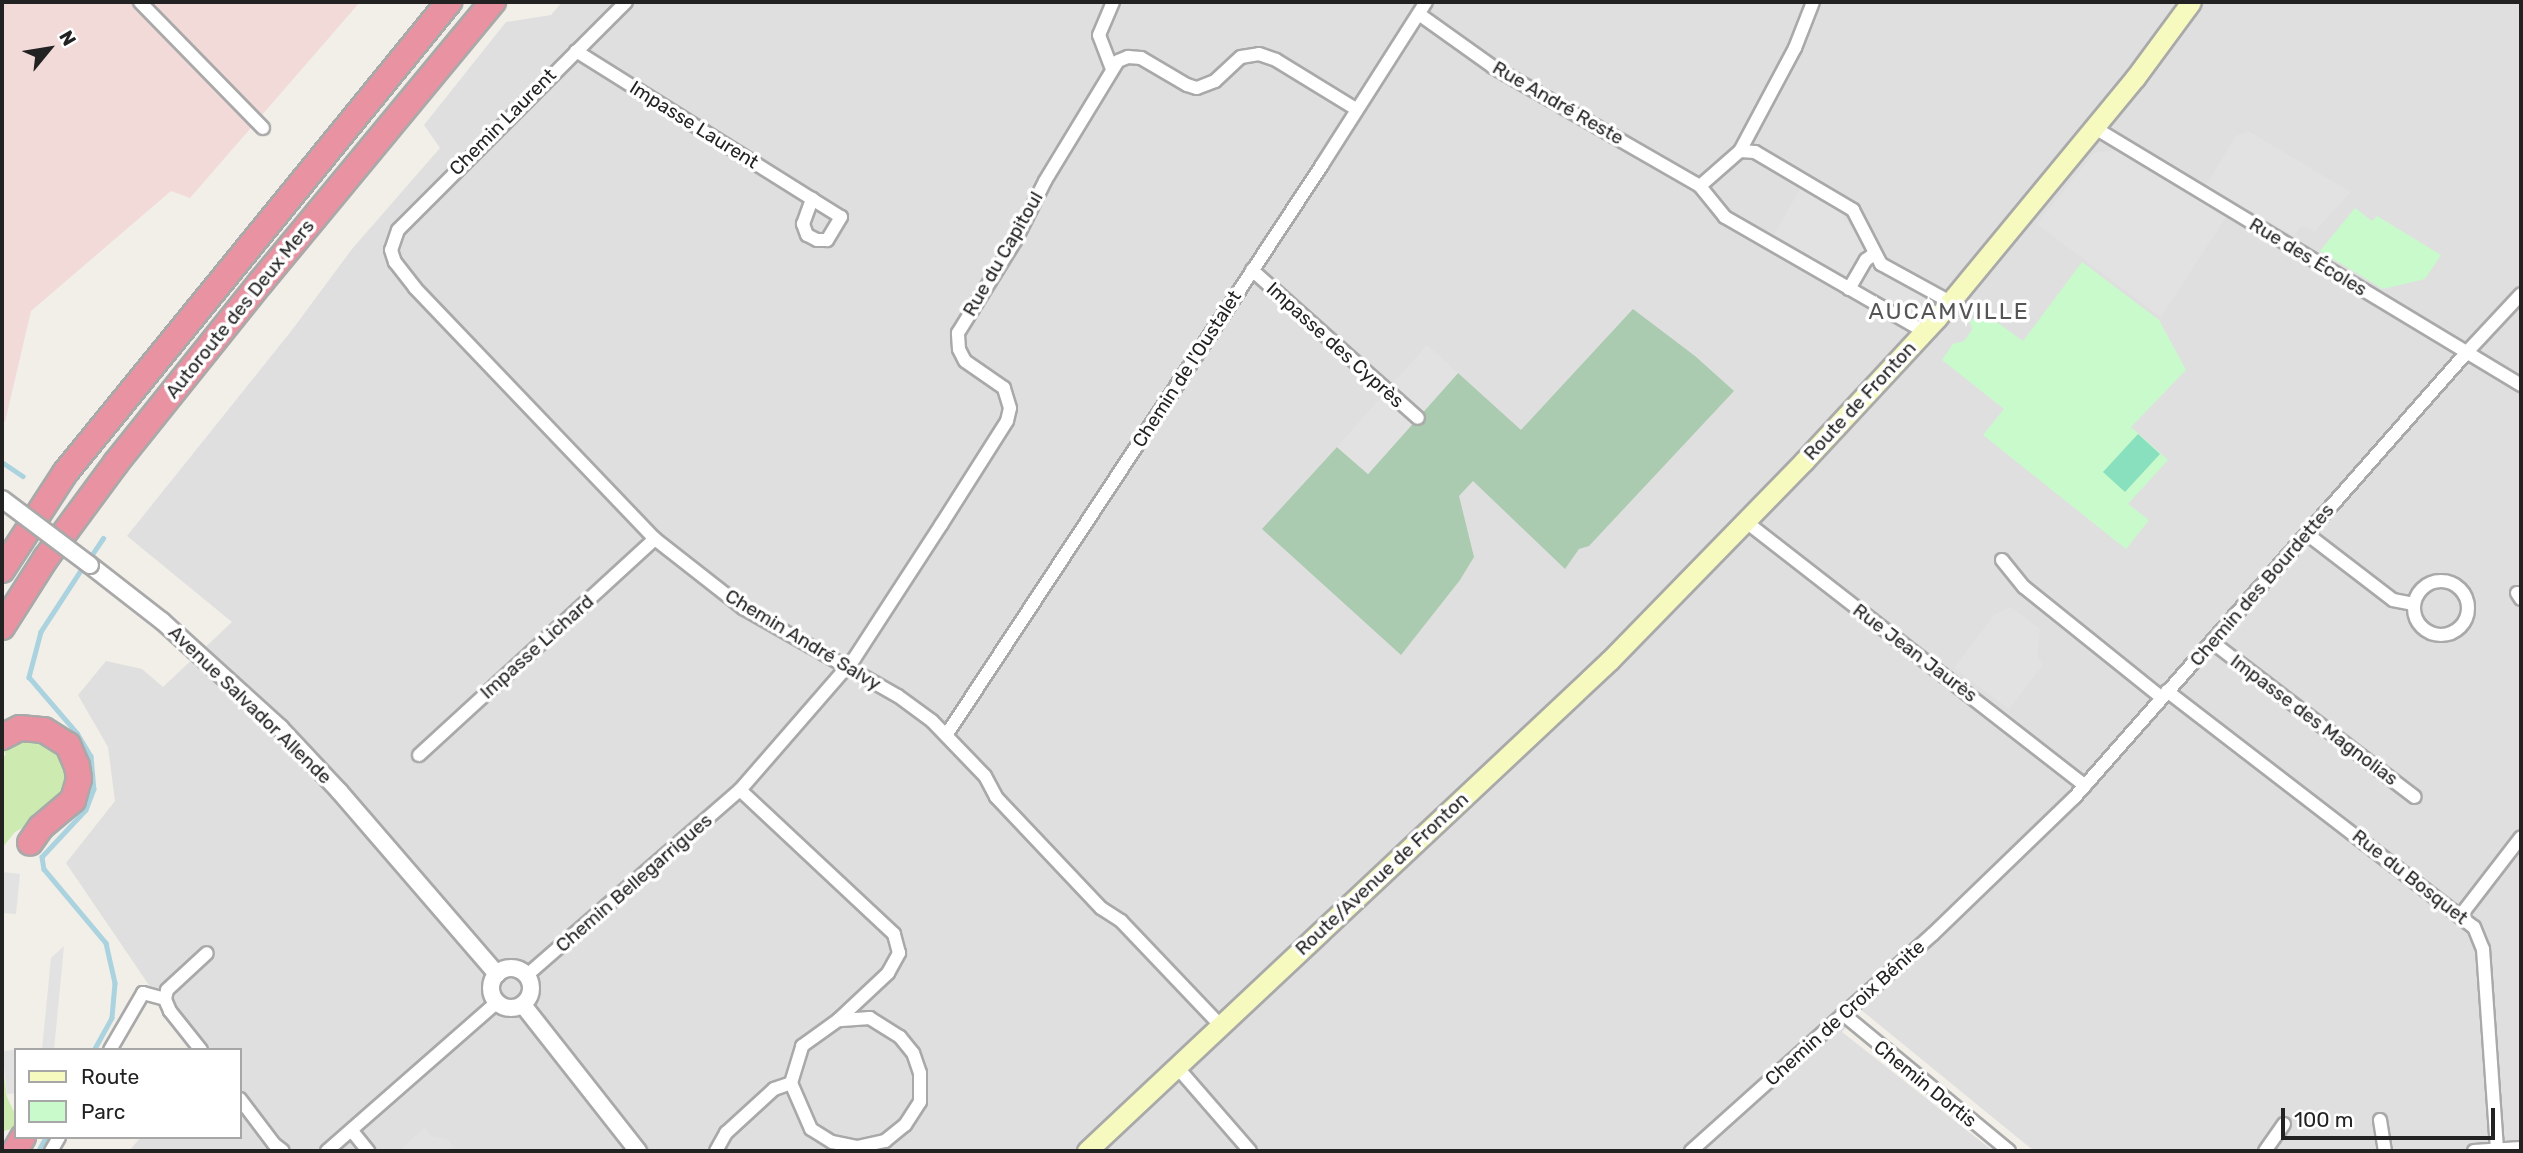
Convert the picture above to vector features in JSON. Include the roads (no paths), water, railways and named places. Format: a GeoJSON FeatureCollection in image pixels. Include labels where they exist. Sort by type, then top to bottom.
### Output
{"type":"FeatureCollection","features":[{"type":"Feature","properties":{"kind":"highway","name":"Autoroute des Deux Mers"},"geometry":{"type":"LineString","coordinates":[[2,570],[65,473],[449,2]]}},
{"type":"Feature","properties":{"kind":"highway","name":"Autoroute des Deux Mers"},"geometry":{"type":"LineString","coordinates":[[2,627],[46,558],[116,463],[261,282],[493,2]]}},
{"type":"Feature","properties":{"kind":"highway"},"geometry":{"type":"LineString","coordinates":[[2,545],[65,473]]}},
{"type":"Feature","properties":{"kind":"highway"},"geometry":{"type":"LineString","coordinates":[[2,737],[24,727],[44,730],[68,745],[77,766],[79,779],[73,800],[41,827],[30,843]]}},
{"type":"Feature","properties":{"kind":"main road","name":"Route de Fronton"},"geometry":{"type":"LineString","coordinates":[[1675,594],[1926,332],[2095,128],[2191,2]]}},
{"type":"Feature","properties":{"kind":"main road","name":"Route/Avenue de Fronton"},"geometry":{"type":"LineString","coordinates":[[1087,1151],[1596,673],[1675,594]]}},
{"type":"Feature","properties":{"kind":"street"},"geometry":{"type":"LineString","coordinates":[[140,2],[263,128]]}},
{"type":"Feature","properties":{"kind":"street","name":"Chemin Laurent"},"geometry":{"type":"LineString","coordinates":[[391,250],[398,230],[408,219],[626,2]]}},
{"type":"Feature","properties":{"kind":"street"},"geometry":{"type":"LineString","coordinates":[[1112,69],[1099,34],[1113,2]]}},
{"type":"Feature","properties":{"kind":"street","name":"Chemin de l'Oustalet"},"geometry":{"type":"LineString","coordinates":[[947,734],[1426,2]]}},
{"type":"Feature","properties":{"kind":"street"},"geometry":{"type":"LineString","coordinates":[[1813,2],[1795,48],[1740,150],[1700,186],[1725,217],[1926,332]]}},
{"type":"Feature","properties":{"kind":"street","name":"Rue André Reste"},"geometry":{"type":"LineString","coordinates":[[1419,13],[1493,67],[1700,186]]}},
{"type":"Feature","properties":{"kind":"street","name":"Impasse Laurent"},"geometry":{"type":"LineString","coordinates":[[576,51],[812,199]]}},
{"type":"Feature","properties":{"kind":"street"},"geometry":{"type":"LineString","coordinates":[[1112,69],[1118,61],[1128,57],[1141,58],[1197,88],[1215,81],[1241,58],[1259,54],[1276,60],[1356,110]]}},
{"type":"Feature","properties":{"kind":"street","name":"Rue du Capitoul"},"geometry":{"type":"LineString","coordinates":[[846,668],[1007,421],[1010,408],[1004,388],[965,361],[959,349],[958,333],[1015,241],[1045,181],[1112,69]]}},
{"type":"Feature","properties":{"kind":"street","name":"Rue des Écoles"},"geometry":{"type":"LineString","coordinates":[[2095,128],[2521,385]]}},
{"type":"Feature","properties":{"kind":"street"},"geometry":{"type":"LineString","coordinates":[[1740,150],[1755,152],[1853,210],[1881,264],[1950,302]]}},
{"type":"Feature","properties":{"kind":"street","name":"Chemin André Salvy"},"geometry":{"type":"LineString","coordinates":[[391,250],[395,262],[415,288],[656,539],[743,608],[898,696],[947,734],[985,776],[996,797],[1101,908],[1121,921],[1220,1025]]}},
{"type":"Feature","properties":{"kind":"street"},"geometry":{"type":"LineString","coordinates":[[1850,289],[1866,260],[1875,253]]}},
{"type":"Feature","properties":{"kind":"street","name":"Impasse des Cyprès"},"geometry":{"type":"LineString","coordinates":[[1252,270],[1418,418]]}},
{"type":"Feature","properties":{"kind":"street","name":"Chemin des Bourdettes"},"geometry":{"type":"LineString","coordinates":[[1998,872],[2085,786],[2521,294]]}},
{"type":"Feature","properties":{"kind":"street","name":"Avenue Salvador Allende"},"geometry":{"type":"LineString","coordinates":[[2,499],[162,621],[280,728],[339,791],[497,974]]}},
{"type":"Feature","properties":{"kind":"street","name":"Rue Jean Jaurès"},"geometry":{"type":"LineString","coordinates":[[1745,521],[2085,786]]}},
{"type":"Feature","properties":{"kind":"street"},"geometry":{"type":"LineString","coordinates":[[2307,534],[2393,600],[2414,604]]}},
{"type":"Feature","properties":{"kind":"street","name":"Impasse Lichard"},"geometry":{"type":"LineString","coordinates":[[419,754],[656,539]]}},
{"type":"Feature","properties":{"kind":"street","name":"Rue du Bosquet"},"geometry":{"type":"LineString","coordinates":[[2002,560],[2024,587],[2164,695],[2461,915],[2474,928],[2483,949],[2497,1149]]}},
{"type":"Feature","properties":{"kind":"street"},"geometry":{"type":"LineString","coordinates":[[2437,580],[2446,581],[2454,584],[2466,597],[2467,615],[2457,630],[2440,635],[2431,633],[2417,622],[2414,604],[2421,588],[2437,580]]}},
{"type":"Feature","properties":{"kind":"street","name":"Impasse des Magnolias"},"geometry":{"type":"LineString","coordinates":[[2212,642],[2415,797]]}},
{"type":"Feature","properties":{"kind":"street","name":"Chemin Bellegarrigues"},"geometry":{"type":"LineString","coordinates":[[527,975],[740,790],[846,668]]}},
{"type":"Feature","properties":{"kind":"street"},"geometry":{"type":"LineString","coordinates":[[740,790],[894,934],[899,953],[888,973],[838,1020],[802,1046],[791,1083],[811,1129],[832,1142],[857,1147],[885,1141],[905,1125],[920,1102],[920,1073],[913,1053],[900,1037],[870,1017],[838,1020]]}},
{"type":"Feature","properties":{"kind":"street"},"geometry":{"type":"LineString","coordinates":[[2461,915],[2521,837]]}},
{"type":"Feature","properties":{"kind":"street","name":"Chemin de Croix Bénite"},"geometry":{"type":"LineString","coordinates":[[1690,1151],[1998,872]]}},
{"type":"Feature","properties":{"kind":"street"},"geometry":{"type":"LineString","coordinates":[[199,1048],[170,1011],[165,999],[167,990],[206,953]]}},
{"type":"Feature","properties":{"kind":"street"},"geometry":{"type":"LineString","coordinates":[[516,968],[527,975],[532,988],[523,1005],[509,1008],[497,1002],[491,991],[497,974],[516,968]]}},
{"type":"Feature","properties":{"kind":"street"},"geometry":{"type":"LineString","coordinates":[[111,1048],[143,993],[165,999]]}},
{"type":"Feature","properties":{"kind":"street"},"geometry":{"type":"LineString","coordinates":[[327,1151],[497,1002]]}},
{"type":"Feature","properties":{"kind":"street"},"geometry":{"type":"LineString","coordinates":[[523,1005],[638,1151]]}},
{"type":"Feature","properties":{"kind":"street","name":"Chemin Dortis"},"geometry":{"type":"LineString","coordinates":[[1843,1014],[2009,1151]]}},
{"type":"Feature","properties":{"kind":"street"},"geometry":{"type":"LineString","coordinates":[[1177,1067],[1250,1151]]}},
{"type":"Feature","properties":{"kind":"street"},"geometry":{"type":"LineString","coordinates":[[716,1151],[726,1133],[774,1089],[791,1083]]}},
{"type":"Feature","properties":{"kind":"street"},"geometry":{"type":"LineString","coordinates":[[242,1102],[274,1144],[283,1151]]}},
{"type":"Feature","properties":{"kind":"street"},"geometry":{"type":"LineString","coordinates":[[2380,1120],[2385,1151]]}},
{"type":"Feature","properties":{"kind":"street"},"geometry":{"type":"LineString","coordinates":[[2265,1151],[2284,1124]]}},
{"type":"Feature","properties":{"kind":"street"},"geometry":{"type":"LineString","coordinates":[[352,1131],[369,1151]]}},
{"type":"Feature","properties":{"kind":"street"},"geometry":{"type":"LineString","coordinates":[[2474,1151],[2521,1148]]}},
{"type":"Feature","properties":{"kind":"waterway"},"geometry":{"type":"LineString","coordinates":[[2,462],[23,476]]}},
{"type":"Feature","properties":{"kind":"waterway"},"geometry":{"type":"LineString","coordinates":[[89,559],[103,538]]}},
{"type":"Feature","properties":{"kind":"waterway"},"geometry":{"type":"LineString","coordinates":[[84,566],[41,632],[29,677],[77,733],[91,756],[94,789],[86,810],[42,857],[44,869],[106,943],[115,983],[112,1018],[95,1048]]}},
{"type":"Feature","properties":{"kind":"waterway"},"geometry":{"type":"LineString","coordinates":[[38,1151],[45,1139]]}},
{"type":"Feature","properties":{"kind":"district","name":"AUCAMVILLE"},"geometry":{"type":"Point","coordinates":[1949,311]}}]}
